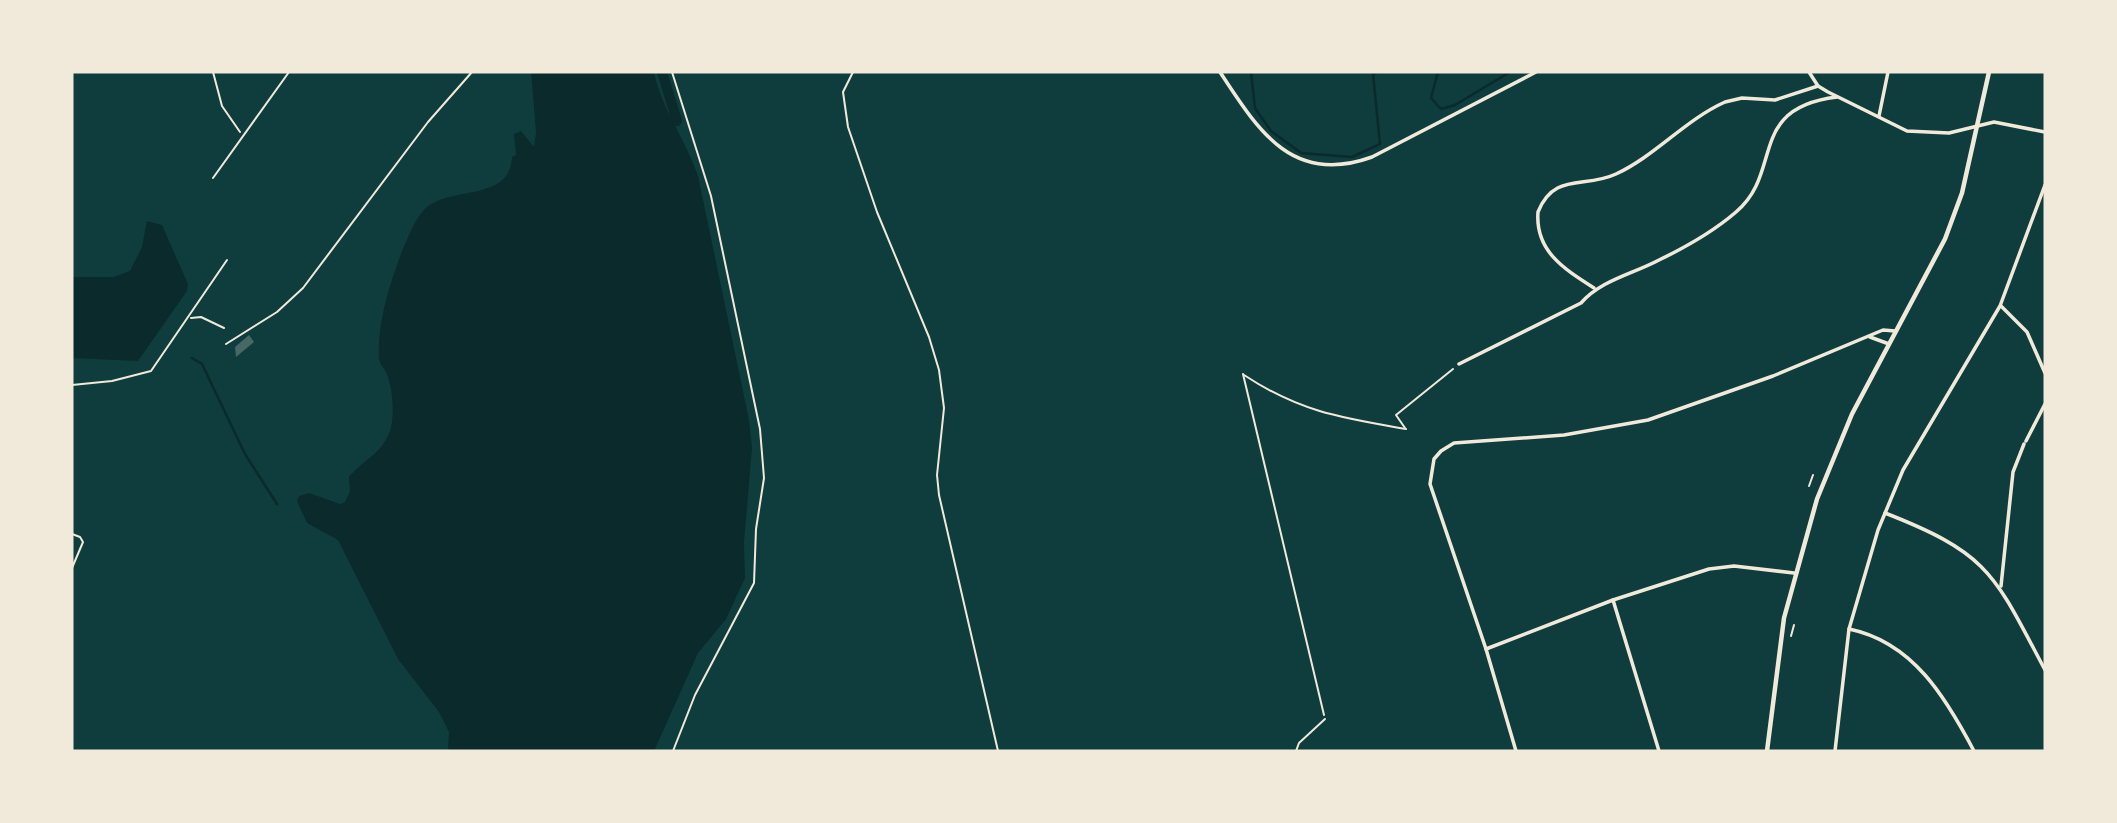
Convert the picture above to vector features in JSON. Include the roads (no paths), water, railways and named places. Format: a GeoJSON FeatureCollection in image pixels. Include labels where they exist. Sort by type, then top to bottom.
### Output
{"type":"FeatureCollection","features":[{"type":"Feature","properties":{"kind":"street"},"geometry":{"type":"LineString","coordinates":[[1220,72],[1256,127],[1289,154],[1303,162],[1346,164],[1372,157],[1536,72]]}},
{"type":"Feature","properties":{"kind":"street"},"geometry":{"type":"LineString","coordinates":[[1808,72],[1818,86],[1837,97],[1879,116],[1895,127],[1916,133],[1949,133],[1994,122],[2045,132]]}},
{"type":"Feature","properties":{"kind":"street"},"geometry":{"type":"LineString","coordinates":[[1879,116],[1888,72]]}},
{"type":"Feature","properties":{"kind":"street"},"geometry":{"type":"LineString","coordinates":[[1767,751],[1779,643],[1794,573],[1817,499],[1840,441],[1950,226],[1979,127],[1989,72]]}},
{"type":"Feature","properties":{"kind":"street"},"geometry":{"type":"LineString","coordinates":[[1594,288],[1557,263],[1548,253],[1539,232],[1538,212],[1552,190],[1569,183],[1598,180],[1625,169],[1725,102],[1742,97],[1785,98],[1818,86]]}},
{"type":"Feature","properties":{"kind":"street"},"geometry":{"type":"LineString","coordinates":[[1459,364],[1581,303],[1594,288],[1660,260],[1737,212],[1748,199],[1766,151],[1782,122],[1801,106],[1837,97]]}},
{"type":"Feature","properties":{"kind":"street"},"geometry":{"type":"LineString","coordinates":[[1835,751],[1849,629],[1885,513],[1913,452],[2000,306],[2045,185]]}},
{"type":"Feature","properties":{"kind":"street"},"geometry":{"type":"LineString","coordinates":[[2000,306],[2022,324],[2039,353],[2045,373]]}},
{"type":"Feature","properties":{"kind":"street"},"geometry":{"type":"LineString","coordinates":[[1516,751],[1486,649],[1430,484],[1432,465],[1441,451],[1457,443],[1564,435],[1648,420],[1773,376],[1883,330],[1897,331]]}},
{"type":"Feature","properties":{"kind":"street"},"geometry":{"type":"LineString","coordinates":[[1868,336],[1890,344]]}},
{"type":"Feature","properties":{"kind":"street"},"geometry":{"type":"LineString","coordinates":[[2000,585],[2013,472],[2045,404]]}},
{"type":"Feature","properties":{"kind":"street"},"geometry":{"type":"LineString","coordinates":[[1885,513],[1958,546],[1975,558],[2000,585],[2045,670]]}},
{"type":"Feature","properties":{"kind":"street"},"geometry":{"type":"LineString","coordinates":[[1486,649],[1613,600],[1717,567],[1760,568],[1794,573]]}},
{"type":"Feature","properties":{"kind":"street"},"geometry":{"type":"LineString","coordinates":[[1613,600],[1659,751]]}},
{"type":"Feature","properties":{"kind":"street"},"geometry":{"type":"LineString","coordinates":[[1849,629],[1889,643],[1915,664],[1939,691],[1974,751]]}},
{"type":"Feature","properties":{"kind":"lane"},"geometry":{"type":"LineString","coordinates":[[214,178],[289,72]]}},
{"type":"Feature","properties":{"kind":"lane"},"geometry":{"type":"LineString","coordinates":[[1296,751],[1300,743],[1325,719]]}},
{"type":"Feature","properties":{"kind":"water"},"geometry":{"type":"Polygon","coordinates":[[[531,72],[654,72],[663,99],[698,176],[749,420],[752,448],[744,542],[745,578],[726,619],[698,653],[654,751],[448,751],[449,732],[439,712],[398,659],[338,540],[307,523],[297,501],[299,496],[309,493],[340,504],[345,502],[350,491],[349,477],[386,439],[392,425],[393,402],[388,378],[379,358],[380,332],[388,292],[401,254],[416,220],[423,211],[447,198],[489,188],[501,181],[509,172],[512,157],[516,155],[514,134],[521,131],[534,147],[536,132],[531,72]]]}},
{"type":"Feature","properties":{"kind":"water"},"geometry":{"type":"Polygon","coordinates":[[[147,221],[162,225],[188,284],[187,291],[138,361],[72,358],[72,277],[114,277],[130,271],[142,247],[147,221]]]}},
{"type":"Feature","properties":{"kind":"waterway"},"geometry":{"type":"LineString","coordinates":[[662,72],[677,121]]}},
{"type":"Feature","properties":{"kind":"waterway"},"geometry":{"type":"LineString","coordinates":[[1251,72],[1255,108],[1271,131],[1301,153],[1352,157],[1380,144],[1373,74],[1377,72]]}},
{"type":"Feature","properties":{"kind":"waterway"},"geometry":{"type":"LineString","coordinates":[[1438,72],[1431,98],[1441,109],[1455,105],[1510,72]]}},
{"type":"Feature","properties":{"kind":"waterway"},"geometry":{"type":"LineString","coordinates":[[192,358],[202,364],[245,454],[277,504]]}}]}
